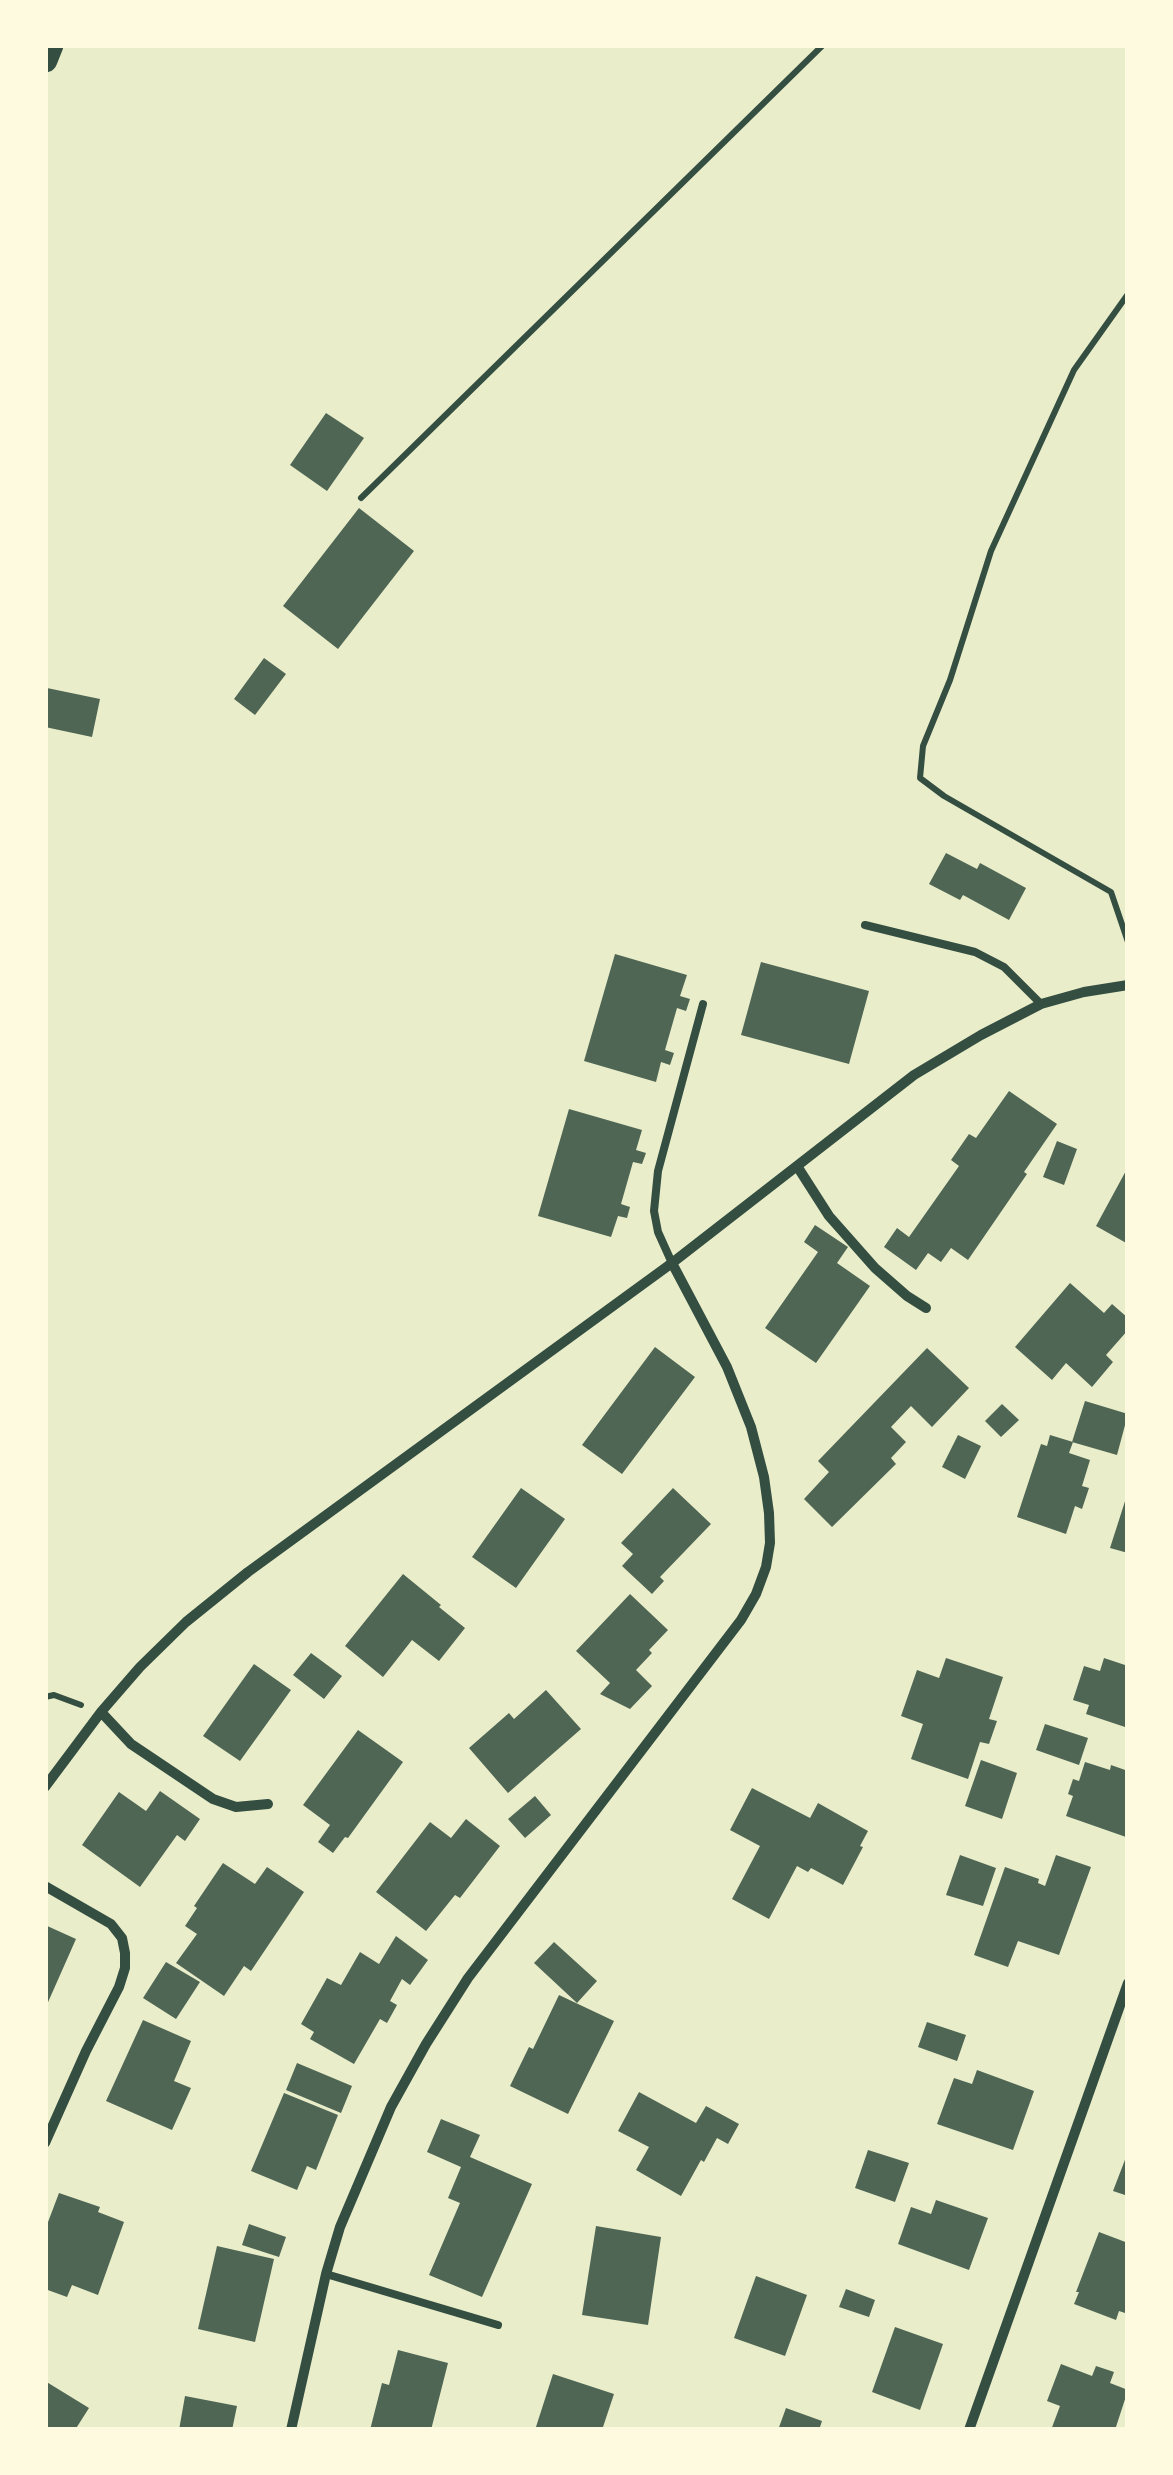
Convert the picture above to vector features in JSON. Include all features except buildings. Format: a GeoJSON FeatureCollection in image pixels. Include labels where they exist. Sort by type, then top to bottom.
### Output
{"type":"FeatureCollection","features":[{"type":"Feature","properties":{"kind":"main road"},"geometry":{"type":"LineString","coordinates":[[45,60],[51,45]]}},
{"type":"Feature","properties":{"kind":"street"},"geometry":{"type":"LineString","coordinates":[[45,1787],[140,1666],[186,1622],[248,1572],[672,1263],[914,1075],[1040,1004],[1128,985]]}},
{"type":"Feature","properties":{"kind":"street"},"geometry":{"type":"LineString","coordinates":[[797,1166],[830,1216],[875,1268],[926,1308]]}},
{"type":"Feature","properties":{"kind":"street"},"geometry":{"type":"LineString","coordinates":[[291,2430],[340,2228],[391,2107],[468,1978],[741,1620],[766,1567],[769,1513],[751,1427],[727,1367],[672,1263]]}},
{"type":"Feature","properties":{"kind":"street"},"geometry":{"type":"LineString","coordinates":[[101,1712],[131,1744],[213,1800],[236,1806],[268,1804]]}},
{"type":"Feature","properties":{"kind":"street"},"geometry":{"type":"LineString","coordinates":[[45,1886],[111,1924],[122,1938],[126,1954],[119,1987],[45,2143]]}},
{"type":"Feature","properties":{"kind":"street"},"geometry":{"type":"LineString","coordinates":[[969,2430],[1128,1983]]}},
{"type":"Feature","properties":{"kind":"lane"},"geometry":{"type":"LineString","coordinates":[[865,925],[975,952],[1004,968],[1040,1004]]}},
{"type":"Feature","properties":{"kind":"lane"},"geometry":{"type":"LineString","coordinates":[[672,1263],[658,1232],[654,1211],[658,1171],[703,1004]]}},
{"type":"Feature","properties":{"kind":"lane"},"geometry":{"type":"LineString","coordinates":[[326,2274],[498,2325]]}},
{"type":"Feature","properties":{"kind":"path"},"geometry":{"type":"LineString","coordinates":[[362,498],[823,45]]}},
{"type":"Feature","properties":{"kind":"path"},"geometry":{"type":"LineString","coordinates":[[1128,294],[1074,370],[991,552],[955,666],[923,746],[920,778],[944,796],[1111,892],[1128,942]]}}]}
